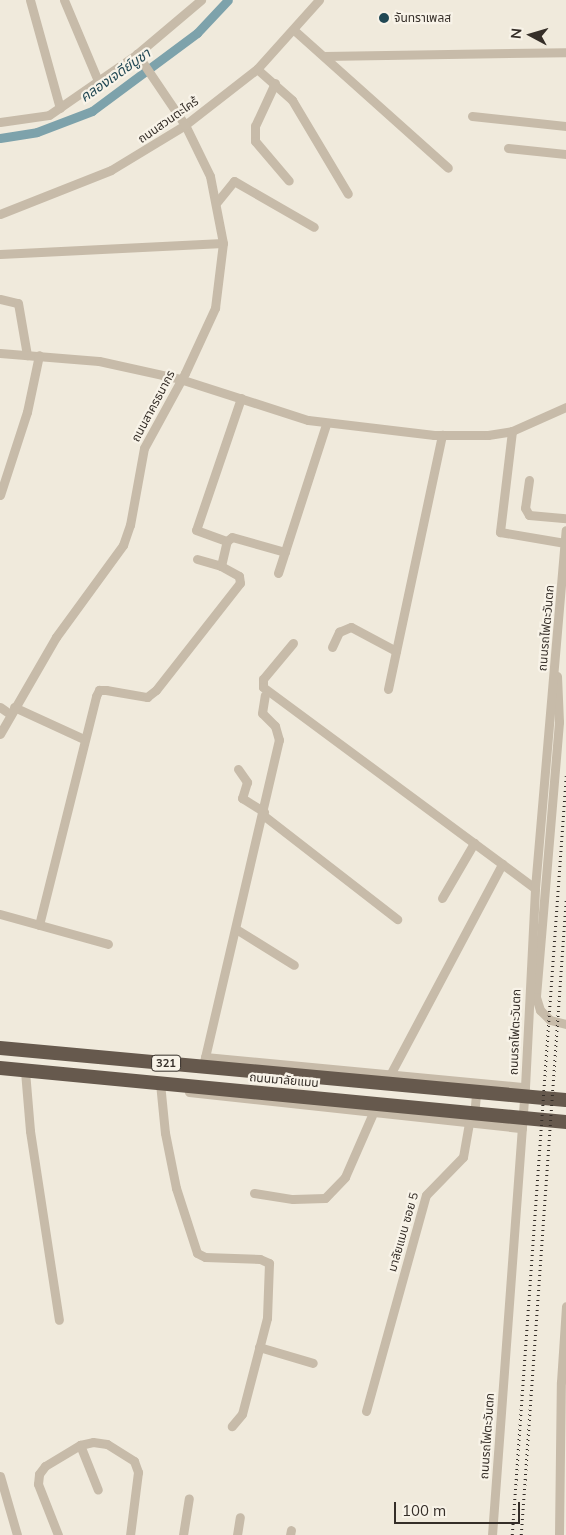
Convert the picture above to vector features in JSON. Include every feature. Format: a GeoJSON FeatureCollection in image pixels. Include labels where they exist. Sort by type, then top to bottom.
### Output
{"type":"FeatureCollection","features":[{"type":"Feature","properties":{"kind":"highway","name":"ถนนมาลัยแมน"},"geometry":{"type":"LineString","coordinates":[[0,1048],[204,1062],[332,1077],[566,1100]]}},
{"type":"Feature","properties":{"kind":"highway","name":"ถนนมาลัยแมน"},"geometry":{"type":"LineString","coordinates":[[0,1068],[566,1122]]}},
{"type":"Feature","properties":{"kind":"street"},"geometry":{"type":"LineString","coordinates":[[30,0],[60,108]]}},
{"type":"Feature","properties":{"kind":"street"},"geometry":{"type":"LineString","coordinates":[[64,0],[98,81]]}},
{"type":"Feature","properties":{"kind":"street"},"geometry":{"type":"LineString","coordinates":[[0,122],[43,117],[60,108],[98,81],[140,58],[201,0]]}},
{"type":"Feature","properties":{"kind":"street","name":"ถนนสวนตะไคร้"},"geometry":{"type":"LineString","coordinates":[[0,214],[111,170],[185,125],[257,69],[294,31],[319,0]]}},
{"type":"Feature","properties":{"kind":"street"},"geometry":{"type":"LineString","coordinates":[[294,31],[448,168]]}},
{"type":"Feature","properties":{"kind":"street"},"geometry":{"type":"LineString","coordinates":[[324,56],[566,52]]}},
{"type":"Feature","properties":{"kind":"street","name":"ถนนสาครธนากร"},"geometry":{"type":"LineString","coordinates":[[0,734],[12,710],[56,638],[123,545],[130,525],[144,448],[215,308],[222,244],[217,202],[202,155],[161,85],[140,58]]}},
{"type":"Feature","properties":{"kind":"street"},"geometry":{"type":"LineString","coordinates":[[257,69],[292,100],[348,194]]}},
{"type":"Feature","properties":{"kind":"street"},"geometry":{"type":"LineString","coordinates":[[275,83],[255,126],[255,141],[289,181]]}},
{"type":"Feature","properties":{"kind":"street"},"geometry":{"type":"LineString","coordinates":[[472,116],[566,126]]}},
{"type":"Feature","properties":{"kind":"street"},"geometry":{"type":"LineString","coordinates":[[508,148],[566,154]]}},
{"type":"Feature","properties":{"kind":"street"},"geometry":{"type":"LineString","coordinates":[[217,202],[234,181],[314,227]]}},
{"type":"Feature","properties":{"kind":"street"},"geometry":{"type":"LineString","coordinates":[[0,254],[222,244]]}},
{"type":"Feature","properties":{"kind":"street"},"geometry":{"type":"LineString","coordinates":[[0,299],[18,303],[27,355]]}},
{"type":"Feature","properties":{"kind":"street"},"geometry":{"type":"LineString","coordinates":[[0,353],[99,361],[180,379],[326,424],[442,435],[512,431],[566,407]]}},
{"type":"Feature","properties":{"kind":"street"},"geometry":{"type":"LineString","coordinates":[[0,495],[27,412],[39,355]]}},
{"type":"Feature","properties":{"kind":"street"},"geometry":{"type":"LineString","coordinates":[[227,541],[199,532],[196,528],[240,398]]}},
{"type":"Feature","properties":{"kind":"street"},"geometry":{"type":"LineString","coordinates":[[278,573],[326,424]]}},
{"type":"Feature","properties":{"kind":"street"},"geometry":{"type":"LineString","coordinates":[[512,431],[500,532],[565,542]]}},
{"type":"Feature","properties":{"kind":"street"},"geometry":{"type":"LineString","coordinates":[[388,689],[442,435]]}},
{"type":"Feature","properties":{"kind":"street"},"geometry":{"type":"LineString","coordinates":[[529,480],[525,508],[529,515],[566,518]]}},
{"type":"Feature","properties":{"kind":"street","name":"ถนนรถไฟตะวันตก"},"geometry":{"type":"LineString","coordinates":[[492,1535],[525,1087],[535,888],[566,530]]}},
{"type":"Feature","properties":{"kind":"street"},"geometry":{"type":"LineString","coordinates":[[221,566],[227,541],[232,537],[285,552]]}},
{"type":"Feature","properties":{"kind":"street"},"geometry":{"type":"LineString","coordinates":[[39,925],[84,739],[99,690],[147,697],[156,690],[240,583],[239,576],[221,566],[197,559]]}},
{"type":"Feature","properties":{"kind":"street"},"geometry":{"type":"LineString","coordinates":[[332,647],[340,632],[351,627],[396,651]]}},
{"type":"Feature","properties":{"kind":"street"},"geometry":{"type":"LineString","coordinates":[[293,643],[263,679],[263,686],[535,888]]}},
{"type":"Feature","properties":{"kind":"street"},"geometry":{"type":"LineString","coordinates":[[555,668],[560,700],[536,997],[540,1010],[550,1020],[566,1024]]}},
{"type":"Feature","properties":{"kind":"street"},"geometry":{"type":"LineString","coordinates":[[265,695],[262,713],[275,726],[279,740],[264,813],[204,1062],[391,1073],[525,1087]]}},
{"type":"Feature","properties":{"kind":"street"},"geometry":{"type":"LineString","coordinates":[[0,707],[84,739]]}},
{"type":"Feature","properties":{"kind":"street"},"geometry":{"type":"LineString","coordinates":[[238,768],[248,782],[242,798],[264,813],[397,919]]}},
{"type":"Feature","properties":{"kind":"street"},"geometry":{"type":"LineString","coordinates":[[442,898],[474,843]]}},
{"type":"Feature","properties":{"kind":"street"},"geometry":{"type":"LineString","coordinates":[[391,1073],[502,864]]}},
{"type":"Feature","properties":{"kind":"street"},"geometry":{"type":"LineString","coordinates":[[0,914],[108,944]]}},
{"type":"Feature","properties":{"kind":"street"},"geometry":{"type":"LineString","coordinates":[[236,928],[294,965]]}},
{"type":"Feature","properties":{"kind":"street"},"geometry":{"type":"LineString","coordinates":[[25,1070],[32,1142],[59,1320]]}},
{"type":"Feature","properties":{"kind":"street","name":"มาลัยแมน ซอย 5"},"geometry":{"type":"LineString","coordinates":[[366,1411],[426,1195],[463,1157],[474,1124],[473,1115],[476,1095],[485,1082]]}},
{"type":"Feature","properties":{"kind":"street"},"geometry":{"type":"LineString","coordinates":[[232,1426],[242,1414],[268,1311],[269,1263],[260,1259],[206,1257],[197,1252],[176,1188],[164,1133],[164,1084],[178,1090],[212,1096],[522,1128]]}},
{"type":"Feature","properties":{"kind":"street"},"geometry":{"type":"LineString","coordinates":[[254,1193],[293,1199],[325,1198],[345,1177],[373,1114]]}},
{"type":"Feature","properties":{"kind":"street"},"geometry":{"type":"LineString","coordinates":[[559,1535],[566,1306]]}},
{"type":"Feature","properties":{"kind":"street"},"geometry":{"type":"LineString","coordinates":[[259,1348],[313,1363]]}},
{"type":"Feature","properties":{"kind":"street"},"geometry":{"type":"LineString","coordinates":[[58,1535],[38,1484],[39,1474],[45,1466],[80,1445],[107,1444],[134,1461],[138,1472],[130,1535]]}},
{"type":"Feature","properties":{"kind":"street"},"geometry":{"type":"LineString","coordinates":[[80,1445],[98,1490]]}},
{"type":"Feature","properties":{"kind":"street"},"geometry":{"type":"LineString","coordinates":[[0,1476],[17,1535]]}},
{"type":"Feature","properties":{"kind":"street"},"geometry":{"type":"LineString","coordinates":[[183,1535],[188,1498]]}},
{"type":"Feature","properties":{"kind":"street"},"geometry":{"type":"LineString","coordinates":[[238,1535],[240,1517]]}},
{"type":"Feature","properties":{"kind":"waterway","name":"คลองเจดีย์บูชา"},"geometry":{"type":"LineString","coordinates":[[0,138],[37,132],[92,111],[197,33],[228,0]]}},
{"type":"Feature","properties":{"kind":"railway"},"geometry":{"type":"LineString","coordinates":[[512,1535],[566,776]]}},
{"type":"Feature","properties":{"kind":"railway"},"geometry":{"type":"LineString","coordinates":[[521,1535],[566,899]]}},
{"type":"Feature","properties":{"kind":"place","name":"จันทราเพลส"},"geometry":{"type":"Point","coordinates":[384,18]}}]}
